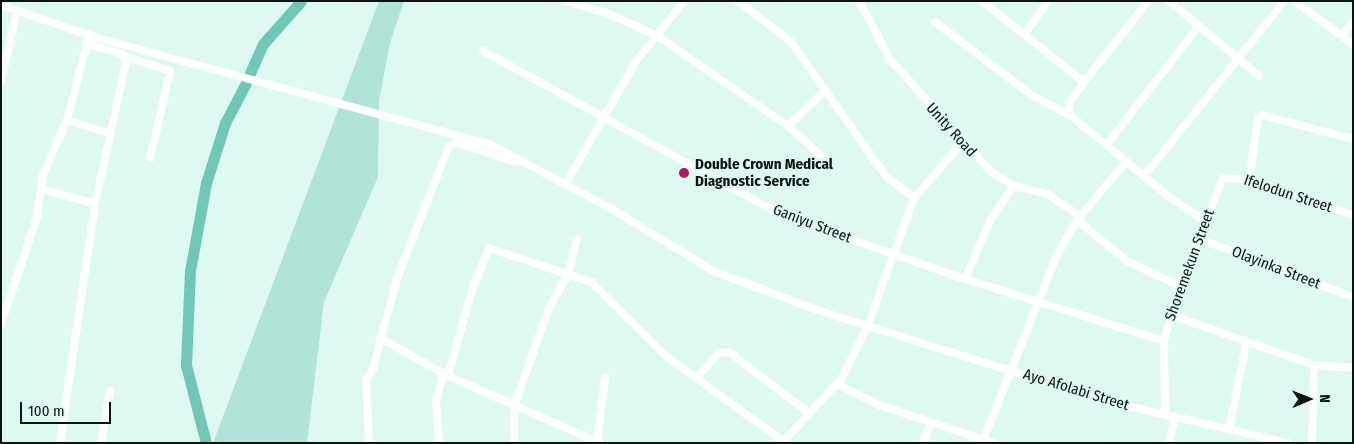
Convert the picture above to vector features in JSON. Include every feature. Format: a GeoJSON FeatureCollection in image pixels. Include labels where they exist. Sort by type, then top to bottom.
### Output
{"type":"FeatureCollection","features":[{"type":"Feature","properties":{"kind":"street"},"geometry":{"type":"LineString","coordinates":[[565,1],[604,12],[656,35],[788,126],[820,155]]}},
{"type":"Feature","properties":{"kind":"street"},"geometry":{"type":"LineString","coordinates":[[565,185],[604,120],[636,61],[684,1]]}},
{"type":"Feature","properties":{"kind":"street"},"geometry":{"type":"LineString","coordinates":[[738,1],[791,42],[824,92],[886,176],[914,198]]}},
{"type":"Feature","properties":{"kind":"street","name":"Unity Road"},"geometry":{"type":"LineString","coordinates":[[859,1],[872,32],[890,59],[961,144],[990,172],[1013,186],[1047,194],[1079,218],[1127,261],[1179,286]]}},
{"type":"Feature","properties":{"kind":"street"},"geometry":{"type":"LineString","coordinates":[[982,1],[1084,82]]}},
{"type":"Feature","properties":{"kind":"street"},"geometry":{"type":"LineString","coordinates":[[1025,34],[1048,1]]}},
{"type":"Feature","properties":{"kind":"street"},"geometry":{"type":"LineString","coordinates":[[1070,115],[1069,103],[1148,1]]}},
{"type":"Feature","properties":{"kind":"street"},"geometry":{"type":"LineString","coordinates":[[1168,1],[1240,57],[1259,76]]}},
{"type":"Feature","properties":{"kind":"street"},"geometry":{"type":"LineString","coordinates":[[1144,176],[1284,1]]}},
{"type":"Feature","properties":{"kind":"street"},"geometry":{"type":"LineString","coordinates":[[1294,1],[1353,44]]}},
{"type":"Feature","properties":{"kind":"street"},"geometry":{"type":"LineString","coordinates":[[1,5],[90,35],[465,135],[538,170]]}},
{"type":"Feature","properties":{"kind":"street"},"geometry":{"type":"LineString","coordinates":[[1,81],[16,11]]}},
{"type":"Feature","properties":{"kind":"street"},"geometry":{"type":"LineString","coordinates":[[1342,36],[1353,20]]}},
{"type":"Feature","properties":{"kind":"street"},"geometry":{"type":"LineString","coordinates":[[935,22],[1033,96],[1070,115],[1107,144],[1126,162],[1206,222]]}},
{"type":"Feature","properties":{"kind":"street"},"geometry":{"type":"LineString","coordinates":[[1107,144],[1199,26]]}},
{"type":"Feature","properties":{"kind":"street"},"geometry":{"type":"LineString","coordinates":[[1,324],[37,217],[46,166],[67,120],[90,35]]}},
{"type":"Feature","properties":{"kind":"street"},"geometry":{"type":"LineString","coordinates":[[88,44],[170,71],[150,158]]}},
{"type":"Feature","properties":{"kind":"street","name":"Ganiyu Street"},"geometry":{"type":"LineString","coordinates":[[483,51],[604,120],[781,215],[893,251],[965,279],[1164,341]]}},
{"type":"Feature","properties":{"kind":"street"},"geometry":{"type":"LineString","coordinates":[[60,443],[96,204],[112,134],[124,56]]}},
{"type":"Feature","properties":{"kind":"street"},"geometry":{"type":"LineString","coordinates":[[788,126],[824,92]]}},
{"type":"Feature","properties":{"kind":"street"},"geometry":{"type":"LineString","coordinates":[[1250,180],[1258,119],[1262,115],[1353,139]]}},
{"type":"Feature","properties":{"kind":"street"},"geometry":{"type":"LineString","coordinates":[[67,120],[112,134]]}},
{"type":"Feature","properties":{"kind":"street"},"geometry":{"type":"LineString","coordinates":[[369,443],[364,386],[397,278],[450,146],[457,143],[538,170]]}},
{"type":"Feature","properties":{"kind":"street"},"geometry":{"type":"LineString","coordinates":[[440,443],[436,402],[472,290],[489,248],[568,274],[601,289],[667,357],[698,376],[784,442],[837,384],[868,325],[893,251],[914,198],[961,144]]}},
{"type":"Feature","properties":{"kind":"street"},"geometry":{"type":"LineString","coordinates":[[982,441],[1038,301],[1079,218],[1126,162]]}},
{"type":"Feature","properties":{"kind":"street","name":"Ayo Afolabi Street"},"geometry":{"type":"LineString","coordinates":[[538,170],[715,272],[868,325],[1110,402],[1288,443]]}},
{"type":"Feature","properties":{"kind":"street","name":"Ifelodun Street"},"geometry":{"type":"LineString","coordinates":[[1223,178],[1250,180],[1353,215]]}},
{"type":"Feature","properties":{"kind":"street","name":"Shoremekun Street"},"geometry":{"type":"LineString","coordinates":[[1165,414],[1164,341],[1179,286],[1200,240],[1223,178]]}},
{"type":"Feature","properties":{"kind":"street"},"geometry":{"type":"LineString","coordinates":[[965,279],[990,221],[1013,186]]}},
{"type":"Feature","properties":{"kind":"street"},"geometry":{"type":"LineString","coordinates":[[41,189],[96,204]]}},
{"type":"Feature","properties":{"kind":"street"},"geometry":{"type":"LineString","coordinates":[[514,443],[514,407],[548,310],[568,274],[577,239]]}},
{"type":"Feature","properties":{"kind":"street","name":"Olayinka Street"},"geometry":{"type":"LineString","coordinates":[[1200,240],[1353,297]]}},
{"type":"Feature","properties":{"kind":"street"},"geometry":{"type":"LineString","coordinates":[[1171,315],[1246,344],[1314,365],[1353,368]]}},
{"type":"Feature","properties":{"kind":"street"},"geometry":{"type":"LineString","coordinates":[[380,338],[445,374],[514,407],[598,442],[605,377]]}},
{"type":"Feature","properties":{"kind":"street"},"geometry":{"type":"LineString","coordinates":[[1228,430],[1246,344]]}},
{"type":"Feature","properties":{"kind":"street"},"geometry":{"type":"LineString","coordinates":[[698,376],[719,353],[729,352],[809,413]]}},
{"type":"Feature","properties":{"kind":"street"},"geometry":{"type":"LineString","coordinates":[[1312,443],[1314,365]]}},
{"type":"Feature","properties":{"kind":"street"},"geometry":{"type":"LineString","coordinates":[[837,384],[871,402],[982,441],[994,443]]}},
{"type":"Feature","properties":{"kind":"street"},"geometry":{"type":"LineString","coordinates":[[101,443],[110,391]]}},
{"type":"Feature","properties":{"kind":"street"},"geometry":{"type":"LineString","coordinates":[[1169,443],[1175,417]]}},
{"type":"Feature","properties":{"kind":"street"},"geometry":{"type":"LineString","coordinates":[[923,443],[931,423]]}},
{"type":"Feature","properties":{"kind":"green space"},"geometry":{"type":"Polygon","coordinates":[[[379,1],[404,1],[390,43],[379,101],[378,177],[324,302],[307,443],[213,443],[379,1]]]}},
{"type":"Feature","properties":{"kind":"waterway"},"geometry":{"type":"LineString","coordinates":[[250,73],[263,44],[301,1]]}},
{"type":"Feature","properties":{"kind":"waterway"},"geometry":{"type":"LineString","coordinates":[[206,443],[186,365],[190,271],[206,183],[225,123],[246,83]]}},
{"type":"Feature","properties":{"kind":"place","name":"Double Crown Medical Diagnostic Service"},"geometry":{"type":"Point","coordinates":[684,173]}}]}
